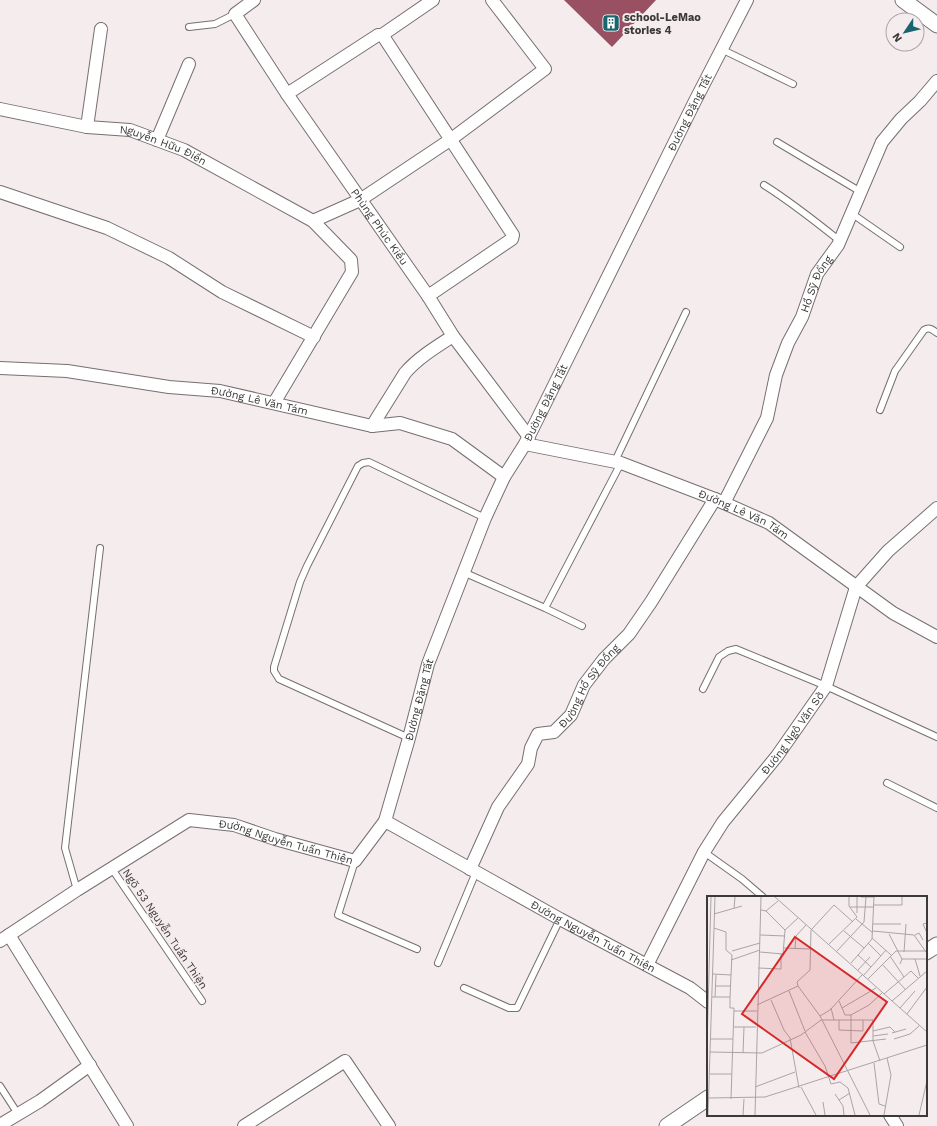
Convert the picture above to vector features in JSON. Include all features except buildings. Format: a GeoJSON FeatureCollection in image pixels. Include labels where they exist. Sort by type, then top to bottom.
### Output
{"type":"FeatureCollection","features":[{"type":"Feature","properties":{"kind":"street"},"geometry":{"type":"LineString","coordinates":[[235,14],[254,0]]}},
{"type":"Feature","properties":{"kind":"street"},"geometry":{"type":"LineString","coordinates":[[287,94],[378,35],[382,35],[433,0]]}},
{"type":"Feature","properties":{"kind":"street"},"geometry":{"type":"LineString","coordinates":[[313,221],[360,200],[450,140],[545,69],[492,0]]}},
{"type":"Feature","properties":{"kind":"street","name":"Đường Đặng Tất"},"geometry":{"type":"LineString","coordinates":[[385,821],[409,738],[428,664],[485,518],[504,477],[527,440],[721,49],[747,0]]}},
{"type":"Feature","properties":{"kind":"street"},"geometry":{"type":"LineString","coordinates":[[903,0],[937,25]]}},
{"type":"Feature","properties":{"kind":"street","name":"Phùng Phúc Kiều"},"geometry":{"type":"LineString","coordinates":[[235,14],[287,94],[428,296],[452,336],[527,440]]}},
{"type":"Feature","properties":{"kind":"street"},"geometry":{"type":"LineString","coordinates":[[87,127],[101,29]]}},
{"type":"Feature","properties":{"kind":"street"},"geometry":{"type":"LineString","coordinates":[[382,35],[513,235],[512,239],[428,296]]}},
{"type":"Feature","properties":{"kind":"street"},"geometry":{"type":"LineString","coordinates":[[157,140],[189,64]]}},
{"type":"Feature","properties":{"kind":"street","name":"Hồ Sỹ Đồng"},"geometry":{"type":"LineString","coordinates":[[719,501],[767,418],[776,375],[788,343],[802,316],[817,274],[840,241],[882,142],[901,119],[920,101],[937,81]]}},
{"type":"Feature","properties":{"kind":"street","name":"Nguyễn Hữu Điền"},"geometry":{"type":"LineString","coordinates":[[0,109],[87,127],[130,130],[184,150],[313,221],[351,260],[352,272],[274,403]]}},
{"type":"Feature","properties":{"kind":"street"},"geometry":{"type":"LineString","coordinates":[[0,192],[107,228],[169,258],[222,292],[314,337]]}},
{"type":"Feature","properties":{"kind":"street"},"geometry":{"type":"LineString","coordinates":[[372,426],[404,373],[416,361],[452,336]]}},
{"type":"Feature","properties":{"kind":"street","name":"Đường Lê Văn Tám"},"geometry":{"type":"LineString","coordinates":[[0,368],[67,371],[169,387],[220,391],[372,426],[400,423],[452,439],[504,477]]}},
{"type":"Feature","properties":{"kind":"street","name":"Đường Lê Văn Tám"},"geometry":{"type":"LineString","coordinates":[[527,440],[618,462],[719,501],[769,523],[893,613],[937,637]]}},
{"type":"Feature","properties":{"kind":"street","name":"Đường Hồ Sỹ Đồng"},"geometry":{"type":"LineString","coordinates":[[473,870],[498,808],[528,764],[531,748],[538,734],[554,732],[571,715],[584,685],[604,659],[629,634],[719,501]]}},
{"type":"Feature","properties":{"kind":"street","name":"Đường Ngô Văn Sở"},"geometry":{"type":"LineString","coordinates":[[647,965],[704,852],[723,822],[777,756],[826,686],[856,587],[888,551],[937,508]]}},
{"type":"Feature","properties":{"kind":"street","name":"Đường Nguyễn Tuấn Thiện"},"geometry":{"type":"LineString","coordinates":[[4,938],[76,890],[189,820],[234,825],[275,839],[355,861],[385,821],[560,919],[690,988],[707,1001]]}},
{"type":"Feature","properties":{"kind":"street"},"geometry":{"type":"LineString","coordinates":[[4,938],[90,1065],[127,1126]]}},
{"type":"Feature","properties":{"kind":"street"},"geometry":{"type":"LineString","coordinates":[[927,951],[937,945]]}},
{"type":"Feature","properties":{"kind":"street"},"geometry":{"type":"LineString","coordinates":[[244,1126],[345,1061],[389,1126]]}},
{"type":"Feature","properties":{"kind":"street"},"geometry":{"type":"LineString","coordinates":[[0,1125],[40,1101],[90,1065]]}},
{"type":"Feature","properties":{"kind":"street"},"geometry":{"type":"LineString","coordinates":[[667,1126],[707,1099]]}},
{"type":"Feature","properties":{"kind":"street"},"geometry":{"type":"LineString","coordinates":[[891,1116],[897,1126]]}},
{"type":"Feature","properties":{"kind":"lane"},"geometry":{"type":"LineString","coordinates":[[189,27],[215,24],[235,14]]}},
{"type":"Feature","properties":{"kind":"lane"},"geometry":{"type":"LineString","coordinates":[[721,49],[794,84]]}},
{"type":"Feature","properties":{"kind":"lane"},"geometry":{"type":"LineString","coordinates":[[777,142],[861,192]]}},
{"type":"Feature","properties":{"kind":"lane"},"geometry":{"type":"LineString","coordinates":[[764,185],[785,198],[840,241]]}},
{"type":"Feature","properties":{"kind":"lane"},"geometry":{"type":"LineString","coordinates":[[851,213],[900,248]]}},
{"type":"Feature","properties":{"kind":"lane"},"geometry":{"type":"LineString","coordinates":[[545,608],[618,462],[686,312]]}},
{"type":"Feature","properties":{"kind":"lane"},"geometry":{"type":"LineString","coordinates":[[880,410],[895,371],[924,330],[931,328],[937,333]]}},
{"type":"Feature","properties":{"kind":"lane"},"geometry":{"type":"LineString","coordinates":[[409,738],[279,679],[276,675],[274,666],[300,582],[358,466],[363,463],[368,462],[485,518]]}},
{"type":"Feature","properties":{"kind":"lane"},"geometry":{"type":"LineString","coordinates":[[76,890],[65,848],[100,548]]}},
{"type":"Feature","properties":{"kind":"lane"},"geometry":{"type":"LineString","coordinates":[[463,572],[582,626]]}},
{"type":"Feature","properties":{"kind":"lane"},"geometry":{"type":"LineString","coordinates":[[703,689],[719,657],[728,651],[736,649],[826,686],[937,737]]}},
{"type":"Feature","properties":{"kind":"lane"},"geometry":{"type":"LineString","coordinates":[[887,783],[937,808]]}},
{"type":"Feature","properties":{"kind":"lane"},"geometry":{"type":"LineString","coordinates":[[704,852],[742,879],[762,896]]}},
{"type":"Feature","properties":{"kind":"lane"},"geometry":{"type":"LineString","coordinates":[[355,861],[338,915],[417,949]]}},
{"type":"Feature","properties":{"kind":"lane","name":"Ngõ 53 Nguyễn Tuấn Thiện"},"geometry":{"type":"LineString","coordinates":[[112,869],[202,1001]]}},
{"type":"Feature","properties":{"kind":"lane"},"geometry":{"type":"LineString","coordinates":[[438,962],[473,870]]}},
{"type":"Feature","properties":{"kind":"lane"},"geometry":{"type":"LineString","coordinates":[[464,988],[509,1008],[517,1008],[560,919]]}},
{"type":"Feature","properties":{"kind":"lane"},"geometry":{"type":"LineString","coordinates":[[0,1086],[18,1114]]}},
{"type":"Feature","properties":{"kind":"place","name":"school-LeMao stories 4"},"geometry":{"type":"Point","coordinates":[611,23]}}]}
